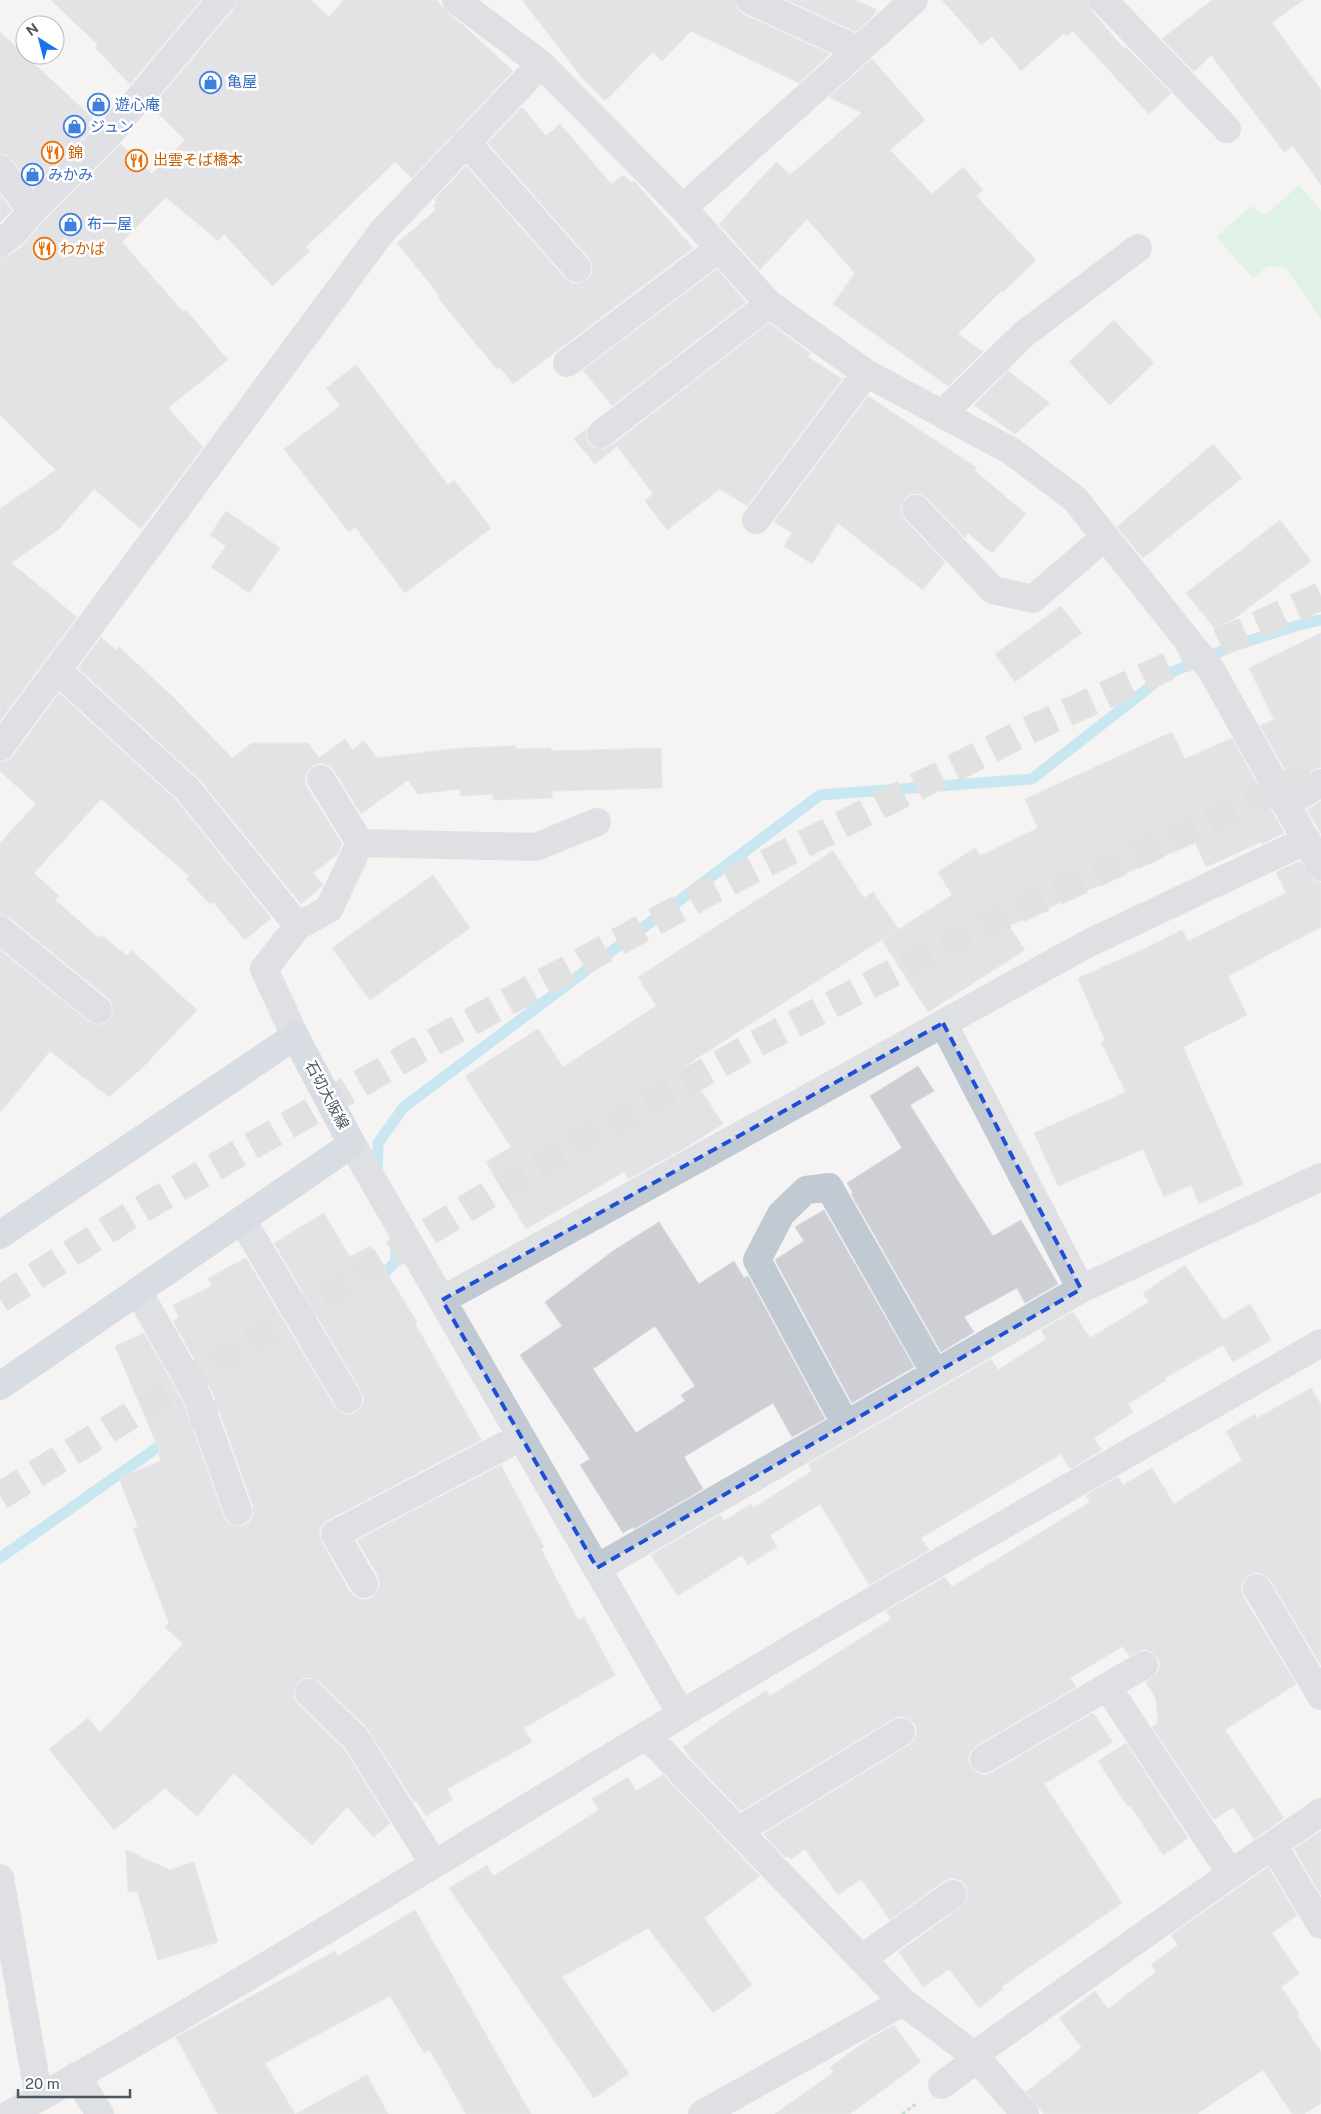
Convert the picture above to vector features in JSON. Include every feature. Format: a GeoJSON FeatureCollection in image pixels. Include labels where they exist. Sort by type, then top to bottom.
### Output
{"type":"FeatureCollection","features":[{"type":"Feature","properties":{"kind":"main road","name":"石切大阪線"},"geometry":{"type":"LineString","coordinates":[[0,1386],[352,1144],[295,1036]]}},
{"type":"Feature","properties":{"kind":"main road"},"geometry":{"type":"LineString","coordinates":[[0,1236],[295,1036]]}},
{"type":"Feature","properties":{"kind":"street"},"geometry":{"type":"LineString","coordinates":[[0,243],[13,233],[32,210],[109,134],[221,0]]}},
{"type":"Feature","properties":{"kind":"street"},"geometry":{"type":"LineString","coordinates":[[456,0],[540,64],[683,208],[769,304],[866,373],[1011,451],[1075,499],[1212,671],[1321,867]]}},
{"type":"Feature","properties":{"kind":"street"},"geometry":{"type":"LineString","coordinates":[[750,0],[858,50]]}},
{"type":"Feature","properties":{"kind":"street"},"geometry":{"type":"LineString","coordinates":[[683,208],[914,0]]}},
{"type":"Feature","properties":{"kind":"street"},"geometry":{"type":"LineString","coordinates":[[1103,0],[1227,129]]}},
{"type":"Feature","properties":{"kind":"street"},"geometry":{"type":"LineString","coordinates":[[0,748],[381,233],[540,64]]}},
{"type":"Feature","properties":{"kind":"street"},"geometry":{"type":"LineString","coordinates":[[466,142],[577,268]]}},
{"type":"Feature","properties":{"kind":"street"},"geometry":{"type":"LineString","coordinates":[[0,169],[32,210]]}},
{"type":"Feature","properties":{"kind":"street"},"geometry":{"type":"LineString","coordinates":[[942,414],[1024,334],[1138,248]]}},
{"type":"Feature","properties":{"kind":"street"},"geometry":{"type":"LineString","coordinates":[[567,363],[718,249]]}},
{"type":"Feature","properties":{"kind":"street"},"geometry":{"type":"LineString","coordinates":[[601,434],[769,304]]}},
{"type":"Feature","properties":{"kind":"street"},"geometry":{"type":"LineString","coordinates":[[756,520],[866,373]]}},
{"type":"Feature","properties":{"kind":"street"},"geometry":{"type":"LineString","coordinates":[[916,510],[993,590],[1033,599],[1105,538]]}},
{"type":"Feature","properties":{"kind":"street"},"geometry":{"type":"LineString","coordinates":[[57,670],[188,790],[298,926]]}},
{"type":"Feature","properties":{"kind":"street"},"geometry":{"type":"LineString","coordinates":[[321,779],[360,843]]}},
{"type":"Feature","properties":{"kind":"street"},"geometry":{"type":"LineString","coordinates":[[1286,804],[1321,783]]}},
{"type":"Feature","properties":{"kind":"street"},"geometry":{"type":"LineString","coordinates":[[360,843],[536,847],[597,822]]}},
{"type":"Feature","properties":{"kind":"street"},"geometry":{"type":"LineString","coordinates":[[442,1300],[1086,944],[1307,840]]}},
{"type":"Feature","properties":{"kind":"street"},"geometry":{"type":"LineString","coordinates":[[295,1036],[264,968],[298,926],[329,909],[360,843]]}},
{"type":"Feature","properties":{"kind":"street"},"geometry":{"type":"LineString","coordinates":[[0,930],[98,1010]]}},
{"type":"Feature","properties":{"kind":"street"},"geometry":{"type":"LineString","coordinates":[[943,1023],[1081,1289]]}},
{"type":"Feature","properties":{"kind":"street"},"geometry":{"type":"LineString","coordinates":[[352,1144],[681,1714]]}},
{"type":"Feature","properties":{"kind":"street"},"geometry":{"type":"LineString","coordinates":[[597,1568],[1081,1289],[1321,1177]]}},
{"type":"Feature","properties":{"kind":"street"},"geometry":{"type":"LineString","coordinates":[[846,1425],[757,1260],[781,1214],[806,1190],[829,1187],[935,1373]]}},
{"type":"Feature","properties":{"kind":"street"},"geometry":{"type":"LineString","coordinates":[[242,1220],[348,1399]]}},
{"type":"Feature","properties":{"kind":"street"},"geometry":{"type":"LineString","coordinates":[[138,1291],[197,1396],[238,1511]]}},
{"type":"Feature","properties":{"kind":"street"},"geometry":{"type":"LineString","coordinates":[[10,2114],[194,2010],[681,1714],[1097,1471],[1321,1343]]}},
{"type":"Feature","properties":{"kind":"street"},"geometry":{"type":"LineString","coordinates":[[364,1584],[334,1534],[522,1437]]}},
{"type":"Feature","properties":{"kind":"street"},"geometry":{"type":"LineString","coordinates":[[1257,1588],[1321,1696]]}},
{"type":"Feature","properties":{"kind":"street"},"geometry":{"type":"LineString","coordinates":[[984,1759],[1144,1666]]}},
{"type":"Feature","properties":{"kind":"street"},"geometry":{"type":"LineString","coordinates":[[1108,1688],[1231,1874]]}},
{"type":"Feature","properties":{"kind":"street"},"geometry":{"type":"LineString","coordinates":[[309,1693],[356,1739],[434,1864]]}},
{"type":"Feature","properties":{"kind":"street"},"geometry":{"type":"LineString","coordinates":[[738,1831],[902,1732]]}},
{"type":"Feature","properties":{"kind":"street"},"geometry":{"type":"LineString","coordinates":[[646,1735],[903,2002],[976,2057],[1025,2114]]}},
{"type":"Feature","properties":{"kind":"street"},"geometry":{"type":"LineString","coordinates":[[942,2085],[976,2057],[1273,1844],[1321,1812]]}},
{"type":"Feature","properties":{"kind":"street"},"geometry":{"type":"LineString","coordinates":[[1273,1844],[1321,1925]]}},
{"type":"Feature","properties":{"kind":"street"},"geometry":{"type":"LineString","coordinates":[[0,1878],[39,2098]]}},
{"type":"Feature","properties":{"kind":"street"},"geometry":{"type":"LineString","coordinates":[[861,1959],[954,1894]]}},
{"type":"Feature","properties":{"kind":"street"},"geometry":{"type":"LineString","coordinates":[[702,2114],[903,2002]]}},
{"type":"Feature","properties":{"kind":"street"},"geometry":{"type":"LineString","coordinates":[[76,2076],[100,2114]]}},
{"type":"Feature","properties":{"kind":"highlighted area"},"geometry":{"type":"Polygon","coordinates":[[[943,1023],[1081,1289],[597,1568],[442,1300],[943,1023]]]}},
{"type":"Feature","properties":{"kind":"green space"},"geometry":{"type":"Polygon","coordinates":[[[1299,185],[1321,211],[1321,319],[1286,268],[1268,266],[1253,278],[1216,237],[1251,206],[1265,215],[1299,185]]]}},
{"type":"Feature","properties":{"kind":"building"},"geometry":{"type":"Polygon","coordinates":[[[51,0],[201,0],[130,84],[95,48],[98,45],[51,0]]]}},
{"type":"Feature","properties":{"kind":"building"},"geometry":{"type":"Polygon","coordinates":[[[236,0],[311,0],[329,17],[344,0],[436,0],[513,71],[412,178],[395,162],[306,247],[310,251],[272,286],[224,234],[218,241],[166,197],[122,242],[183,312],[186,310],[228,360],[168,408],[203,447],[141,529],[94,489],[58,530],[11,563],[77,617],[0,721],[0,509],[56,470],[0,415],[0,258],[10,255],[23,245],[43,222],[121,144],[152,174],[185,140],[152,107],[233,10],[236,0]]]}},
{"type":"Feature","properties":{"kind":"building"},"geometry":{"type":"Polygon","coordinates":[[[522,0],[735,0],[737,9],[743,14],[830,54],[799,83],[691,31],[662,61],[653,52],[605,101],[584,80],[522,0]]]}},
{"type":"Feature","properties":{"kind":"building"},"geometry":{"type":"Polygon","coordinates":[[[787,0],[855,0],[876,9],[874,15],[856,32],[787,0]]]}},
{"type":"Feature","properties":{"kind":"building"},"geometry":{"type":"Polygon","coordinates":[[[942,0],[1088,0],[1092,11],[1124,49],[1126,47],[1171,93],[1149,114],[1073,31],[1067,36],[1064,33],[1021,71],[992,36],[982,45],[942,0]]]}},
{"type":"Feature","properties":{"kind":"building"},"geometry":{"type":"Polygon","coordinates":[[[1212,0],[1303,0],[1272,23],[1321,90],[1321,185],[1293,146],[1284,152],[1211,55],[1194,72],[1162,39],[1212,0]]]}},
{"type":"Feature","properties":{"kind":"building"},"geometry":{"type":"Polygon","coordinates":[[[0,32],[15,46],[15,65],[36,65],[98,123],[34,187],[12,160],[6,155],[0,154],[0,32]]]}},
{"type":"Feature","properties":{"kind":"building"},"geometry":{"type":"Polygon","coordinates":[[[872,59],[925,120],[890,150],[932,194],[963,167],[983,190],[976,196],[1036,260],[1003,292],[1001,291],[958,334],[983,352],[948,386],[833,304],[855,273],[807,219],[760,270],[719,224],[776,162],[790,175],[862,113],[829,97],[872,59]]]}},
{"type":"Feature","properties":{"kind":"building"},"geometry":{"type":"Polygon","coordinates":[[[522,107],[546,136],[560,124],[611,184],[623,175],[632,183],[634,181],[693,248],[513,384],[499,366],[497,369],[438,298],[440,296],[397,243],[436,210],[433,206],[437,202],[434,200],[466,166],[565,278],[572,283],[580,283],[588,279],[592,273],[592,265],[589,258],[488,143],[522,107]]]}},
{"type":"Feature","properties":{"kind":"building"},"geometry":{"type":"Polygon","coordinates":[[[0,195],[12,210],[0,223],[0,195]]]}},
{"type":"Feature","properties":{"kind":"building"},"geometry":{"type":"Polygon","coordinates":[[[717,269],[746,302],[612,406],[583,370],[717,269]]]}},
{"type":"Feature","properties":{"kind":"building"},"geometry":{"type":"Polygon","coordinates":[[[1114,320],[1154,363],[1110,405],[1069,362],[1114,320]]]}},
{"type":"Feature","properties":{"kind":"building"},"geometry":{"type":"Polygon","coordinates":[[[769,323],[810,353],[808,357],[842,379],[747,506],[720,489],[667,530],[645,501],[653,494],[617,446],[595,464],[574,439],[586,429],[588,443],[595,448],[603,449],[611,446],[769,323]]]}},
{"type":"Feature","properties":{"kind":"building"},"geometry":{"type":"Polygon","coordinates":[[[356,365],[448,485],[454,480],[491,528],[405,593],[355,527],[349,532],[284,449],[340,406],[326,388],[356,365]]]}},
{"type":"Feature","properties":{"kind":"building"},"geometry":{"type":"Polygon","coordinates":[[[1008,371],[1050,403],[1015,434],[974,405],[1008,371]]]}},
{"type":"Feature","properties":{"kind":"building"},"geometry":{"type":"Polygon","coordinates":[[[868,396],[977,468],[974,470],[1026,514],[992,553],[968,533],[965,538],[927,498],[920,494],[912,494],[906,497],[901,505],[901,513],[904,519],[945,562],[923,590],[838,523],[812,564],[784,546],[792,533],[774,522],[868,396]]]}},
{"type":"Feature","properties":{"kind":"building"},"geometry":{"type":"Polygon","coordinates":[[[1213,444],[1242,478],[1143,558],[1117,527],[1213,444]]]}},
{"type":"Feature","properties":{"kind":"building"},"geometry":{"type":"Polygon","coordinates":[[[226,511],[280,548],[249,593],[211,567],[226,546],[210,535],[226,511]]]}},
{"type":"Feature","properties":{"kind":"building"},"geometry":{"type":"Polygon","coordinates":[[[1280,520],[1311,561],[1227,624],[1226,622],[1216,630],[1186,593],[1280,520]]]}},
{"type":"Feature","properties":{"kind":"building"},"geometry":{"type":"Polygon","coordinates":[[[1061,606],[1082,633],[1015,682],[995,654],[1061,606]]]}},
{"type":"Feature","properties":{"kind":"building"},"geometry":{"type":"Polygon","coordinates":[[[1321,633],[1321,767],[1292,782],[1260,726],[1274,719],[1249,668],[1321,633]]]}},
{"type":"Feature","properties":{"kind":"building"},"geometry":{"type":"Polygon","coordinates":[[[101,637],[116,650],[119,647],[173,697],[232,758],[252,743],[308,743],[319,758],[345,739],[352,750],[364,741],[377,758],[460,748],[516,746],[516,749],[551,748],[551,751],[661,748],[662,788],[552,791],[552,798],[493,800],[493,794],[460,796],[460,789],[418,794],[408,780],[361,814],[334,770],[328,765],[320,763],[313,765],[307,772],[305,780],[307,787],[342,844],[337,855],[313,873],[323,885],[301,904],[200,780],[78,668],[101,637]]]}},
{"type":"Feature","properties":{"kind":"building"},"geometry":{"type":"Polygon","coordinates":[[[59,693],[177,801],[271,918],[245,940],[213,902],[210,904],[186,879],[189,876],[101,799],[34,873],[59,896],[55,900],[99,938],[102,935],[127,956],[131,950],[197,1010],[143,1067],[109,1097],[50,1051],[0,1113],[0,950],[89,1022],[96,1025],[104,1024],[110,1019],[113,1012],[112,1004],[108,998],[10,918],[0,915],[0,843],[36,804],[0,771],[0,762],[7,761],[13,756],[59,693]]]}},
{"type":"Feature","properties":{"kind":"building"},"geometry":{"type":"Polygon","coordinates":[[[1172,732],[1185,759],[1232,738],[1284,833],[1206,867],[1195,842],[1009,926],[1025,950],[928,1012],[882,940],[952,895],[938,872],[975,848],[980,856],[1038,828],[1025,799],[1172,732]]]}},
{"type":"Feature","properties":{"kind":"building"},"geometry":{"type":"Polygon","coordinates":[[[1321,801],[1321,833],[1307,810],[1321,801]]]}},
{"type":"Feature","properties":{"kind":"building"},"geometry":{"type":"Polygon","coordinates":[[[833,851],[864,898],[873,892],[898,929],[685,1066],[723,1124],[685,1148],[628,1179],[624,1172],[526,1229],[486,1162],[511,1147],[465,1076],[538,1029],[563,1067],[656,1006],[638,977],[833,851]]]}},
{"type":"Feature","properties":{"kind":"building"},"geometry":{"type":"Polygon","coordinates":[[[1300,861],[1313,880],[1321,883],[1321,927],[1228,976],[1247,1015],[1183,1047],[1243,1184],[1199,1204],[1191,1185],[1164,1197],[1143,1149],[1058,1186],[1034,1133],[1126,1092],[1101,1042],[1105,1040],[1078,978],[1182,930],[1188,941],[1286,893],[1276,872],[1300,861]]]}},
{"type":"Feature","properties":{"kind":"building"},"geometry":{"type":"Polygon","coordinates":[[[433,875],[470,928],[370,1000],[332,948],[433,875]]]}},
{"type":"Feature","properties":{"kind":"building"},"geometry":{"type":"Polygon","coordinates":[[[918,1066],[934,1091],[910,1105],[993,1236],[1021,1220],[1058,1284],[1025,1303],[1017,1288],[964,1317],[974,1332],[941,1352],[851,1194],[853,1193],[847,1183],[902,1148],[870,1096],[918,1066]]]}},
{"type":"Feature","properties":{"kind":"building"},"geometry":{"type":"Polygon","coordinates":[[[824,1210],[914,1367],[852,1403],[775,1260],[804,1241],[795,1227],[824,1210]]]}},
{"type":"Feature","properties":{"kind":"building"},"geometry":{"type":"Polygon","coordinates":[[[324,1213],[350,1257],[370,1246],[417,1322],[415,1323],[481,1440],[328,1520],[322,1525],[319,1533],[321,1541],[350,1592],[357,1598],[365,1600],[371,1598],[377,1592],[380,1584],[378,1576],[357,1540],[501,1465],[544,1547],[541,1549],[578,1620],[584,1617],[615,1675],[524,1728],[532,1742],[447,1789],[453,1799],[426,1816],[416,1800],[414,1802],[367,1728],[320,1682],[312,1678],[304,1678],[298,1682],[294,1689],[294,1698],[344,1749],[390,1823],[374,1837],[347,1807],[312,1845],[234,1773],[197,1816],[165,1788],[114,1830],[49,1749],[88,1718],[100,1733],[183,1644],[165,1627],[169,1623],[133,1529],[138,1527],[119,1478],[161,1461],[158,1453],[160,1452],[115,1346],[144,1333],[183,1402],[224,1517],[228,1523],[235,1526],[244,1526],[250,1521],[253,1514],[253,1506],[212,1391],[173,1321],[179,1318],[173,1305],[212,1286],[208,1278],[246,1258],[335,1407],[340,1412],[348,1415],[356,1412],[362,1406],[364,1399],[361,1391],[274,1243],[324,1213]]]}},
{"type":"Feature","properties":{"kind":"building"},"geometry":{"type":"Polygon","coordinates":[[[659,1222],[699,1284],[734,1261],[744,1278],[748,1276],[825,1419],[792,1437],[773,1403],[684,1457],[703,1489],[634,1529],[633,1527],[623,1533],[580,1465],[590,1459],[520,1355],[562,1326],[545,1302],[613,1251],[659,1222]],[[655,1326],[593,1369],[636,1433],[685,1401],[681,1395],[695,1386],[655,1326]]]}},
{"type":"Feature","properties":{"kind":"building"},"geometry":{"type":"Polygon","coordinates":[[[1185,1265],[1223,1320],[1250,1304],[1271,1340],[1233,1362],[1223,1345],[1165,1378],[1166,1380],[1128,1404],[1133,1412],[1094,1438],[1102,1450],[1070,1469],[1061,1454],[921,1538],[929,1550],[869,1585],[820,1504],[770,1535],[777,1547],[748,1565],[742,1555],[678,1596],[651,1555],[720,1515],[724,1521],[751,1504],[753,1508],[812,1471],[808,1464],[991,1359],[998,1370],[1046,1339],[1041,1330],[1073,1312],[1090,1338],[1149,1302],[1143,1293],[1185,1265]]]}},
{"type":"Feature","properties":{"kind":"building"},"geometry":{"type":"Polygon","coordinates":[[[1311,1388],[1321,1405],[1321,1665],[1270,1580],[1265,1575],[1257,1572],[1249,1575],[1243,1581],[1241,1588],[1243,1596],[1296,1684],[1225,1730],[1284,1818],[1254,1839],[1233,1807],[1214,1820],[1152,1727],[1158,1723],[1156,1699],[1146,1682],[1158,1672],[1160,1664],[1158,1658],[1152,1652],[1144,1649],[1129,1656],[1123,1646],[1070,1678],[1076,1687],[976,1746],[970,1752],[968,1760],[976,1772],[984,1775],[991,1773],[1093,1713],[1113,1742],[1044,1784],[1122,1903],[1001,1987],[1003,1989],[979,2008],[949,1969],[923,1987],[899,1952],[962,1906],[967,1900],[968,1892],[966,1885],[960,1880],[952,1878],[944,1881],[890,1920],[861,1879],[838,1895],[805,1849],[791,1859],[788,1856],[786,1858],[763,1834],[909,1745],[914,1740],[917,1732],[915,1724],[901,1716],[893,1719],[741,1811],[691,1759],[683,1747],[723,1718],[766,1691],[770,1696],[891,1619],[886,1611],[945,1577],[952,1587],[1090,1502],[1086,1495],[1118,1477],[1123,1485],[1152,1468],[1174,1504],[1242,1460],[1226,1431],[1255,1414],[1257,1418],[1311,1388]]]}},
{"type":"Feature","properties":{"kind":"building"},"geometry":{"type":"Polygon","coordinates":[[[1126,1743],[1188,1838],[1163,1855],[1098,1761],[1126,1743]]]}},
{"type":"Feature","properties":{"kind":"building"},"geometry":{"type":"Polygon","coordinates":[[[663,1775],[760,1876],[704,1918],[752,1985],[713,2013],[648,1928],[562,1977],[629,2074],[594,2098],[449,1888],[487,1865],[493,1876],[544,1845],[599,1810],[592,1799],[628,1777],[636,1791],[663,1775]]]}},
{"type":"Feature","properties":{"kind":"building"},"geometry":{"type":"Polygon","coordinates":[[[1321,1831],[1321,1895],[1294,1849],[1321,1831]]]}},
{"type":"Feature","properties":{"kind":"building"},"geometry":{"type":"Polygon","coordinates":[[[126,1850],[170,1870],[194,1862],[218,1942],[158,1960],[137,1891],[128,1892],[126,1850]]]}},
{"type":"Feature","properties":{"kind":"building"},"geometry":{"type":"Polygon","coordinates":[[[1268,1867],[1297,1915],[1272,1933],[1299,1974],[1281,1987],[1321,2052],[1321,2103],[1304,2114],[1292,2114],[1263,2070],[1197,2114],[1044,2114],[1026,2092],[1082,2048],[1059,2018],[1095,1991],[1108,2009],[1156,1972],[1151,1965],[1178,1945],[1171,1935],[1268,1867]]]}},
{"type":"Feature","properties":{"kind":"building"},"geometry":{"type":"Polygon","coordinates":[[[415,1910],[531,2114],[466,2114],[430,2050],[424,2053],[390,1996],[265,2063],[295,2114],[218,2114],[176,2037],[335,1951],[338,1956],[415,1910]]]}},
{"type":"Feature","properties":{"kind":"building"},"geometry":{"type":"Polygon","coordinates":[[[894,2025],[921,2062],[850,2114],[775,2114],[834,2072],[830,2067],[866,2041],[894,2025]]]}},
{"type":"Feature","properties":{"kind":"building"},"geometry":{"type":"Polygon","coordinates":[[[367,2075],[388,2114],[296,2114],[367,2075]]]}},
{"type":"Feature","properties":{"kind":"waterway"},"geometry":{"type":"LineString","coordinates":[[377,1175],[378,1143],[404,1107],[820,795],[1032,779],[1165,675],[1236,645],[1302,624],[1321,620]]}},
{"type":"Feature","properties":{"kind":"waterway"},"geometry":{"type":"LineString","coordinates":[[375,1283],[396,1261],[395,1233]]}},
{"type":"Feature","properties":{"kind":"waterway"},"geometry":{"type":"LineString","coordinates":[[0,1558],[229,1397]]}},
{"type":"Feature","properties":{"kind":"tunnel"},"geometry":{"type":"LineString","coordinates":[[0,1299],[126,1218],[417,1051],[711,891],[1027,731],[1321,596]]}},
{"type":"Feature","properties":{"kind":"tunnel"},"geometry":{"type":"LineString","coordinates":[[0,1496],[516,1178],[748,1048],[997,919],[1321,769]]}},
{"type":"Feature","properties":{"kind":"place","name":"亀屋"},"geometry":{"type":"Point","coordinates":[211,82]}},
{"type":"Feature","properties":{"kind":"place","name":"遊心庵"},"geometry":{"type":"Point","coordinates":[99,105]}},
{"type":"Feature","properties":{"kind":"place","name":"ジュン"},"geometry":{"type":"Point","coordinates":[74,127]}},
{"type":"Feature","properties":{"kind":"place","name":"錦"},"geometry":{"type":"Point","coordinates":[52,153]}},
{"type":"Feature","properties":{"kind":"place","name":"出雲そば橋本"},"geometry":{"type":"Point","coordinates":[137,160]}},
{"type":"Feature","properties":{"kind":"place","name":"みかみ"},"geometry":{"type":"Point","coordinates":[32,175]}},
{"type":"Feature","properties":{"kind":"place","name":"布一屋"},"geometry":{"type":"Point","coordinates":[71,224]}},
{"type":"Feature","properties":{"kind":"place","name":"わかば"},"geometry":{"type":"Point","coordinates":[44,249]}}]}
